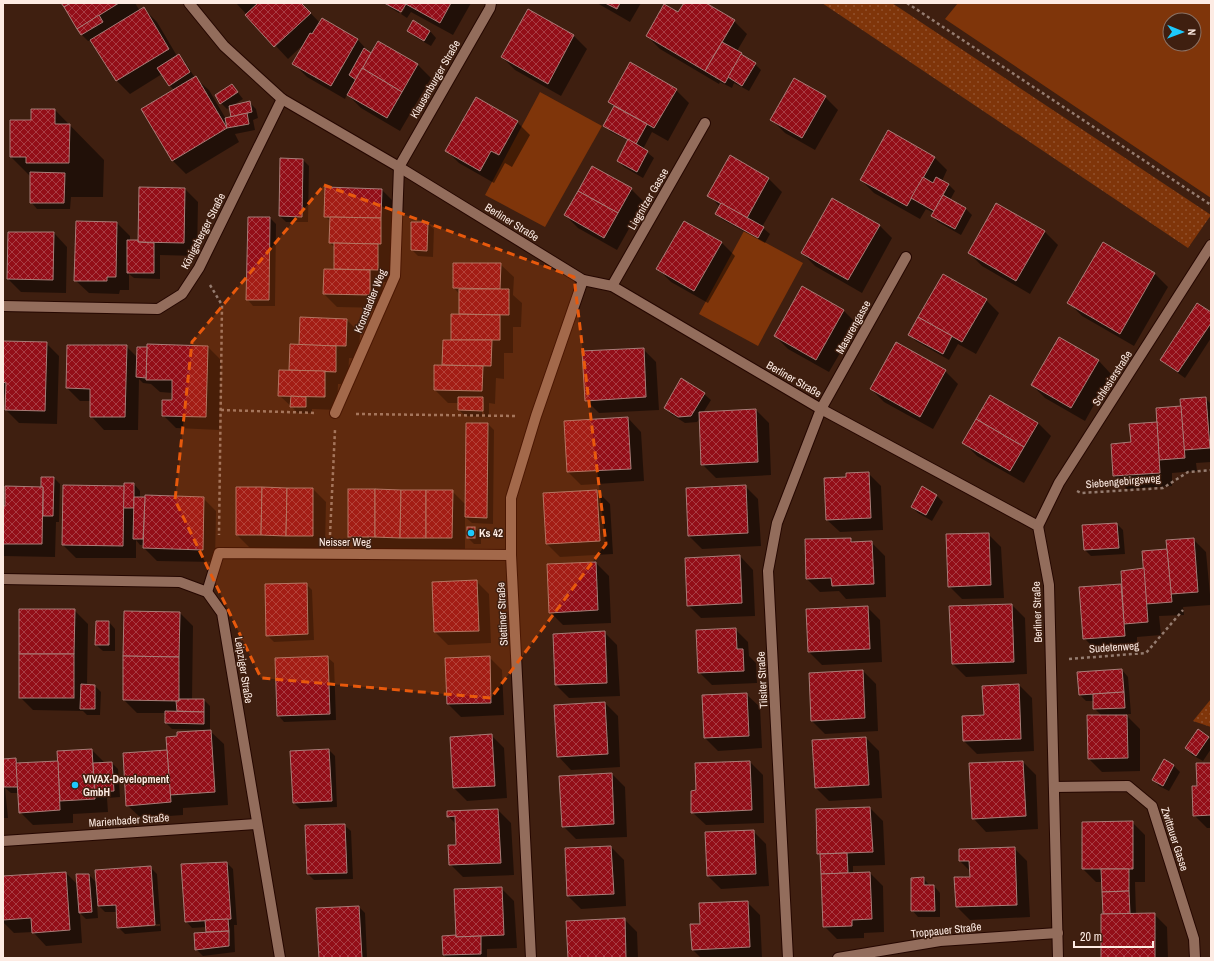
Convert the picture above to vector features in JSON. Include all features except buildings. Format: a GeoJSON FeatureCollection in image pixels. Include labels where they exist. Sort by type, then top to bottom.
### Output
{"type":"FeatureCollection","features":[{"type":"Feature","properties":{"kind":"street","name":"Berliner Straße"},"geometry":{"type":"LineString","coordinates":[[189,3],[224,46],[282,99],[399,167],[583,280],[612,286],[821,409],[1038,526],[1049,585],[1058,958]]}},
{"type":"Feature","properties":{"kind":"street","name":"Klausenburger Straße"},"geometry":{"type":"LineString","coordinates":[[399,167],[490,8],[491,3]]}},
{"type":"Feature","properties":{"kind":"street","name":"Königsberger Straße"},"geometry":{"type":"LineString","coordinates":[[3,306],[158,309],[182,294],[199,268],[282,99]]}},
{"type":"Feature","properties":{"kind":"street","name":"Liegnitzer Gasse"},"geometry":{"type":"LineString","coordinates":[[612,286],[705,123]]}},
{"type":"Feature","properties":{"kind":"street","name":"Kronstadter Weg"},"geometry":{"type":"LineString","coordinates":[[335,413],[395,276],[399,167]]}},
{"type":"Feature","properties":{"kind":"street","name":"Schlesierstraße"},"geometry":{"type":"LineString","coordinates":[[1038,526],[1059,483],[1211,245]]}},
{"type":"Feature","properties":{"kind":"street","name":"Masurengasse"},"geometry":{"type":"LineString","coordinates":[[821,409],[906,257]]}},
{"type":"Feature","properties":{"kind":"street","name":"Stettiner Straße"},"geometry":{"type":"LineString","coordinates":[[531,958],[511,556],[511,498],[536,416],[583,280]]}},
{"type":"Feature","properties":{"kind":"street","name":"Tilsiter Straße"},"geometry":{"type":"LineString","coordinates":[[788,958],[768,571],[776,523],[821,409]]}},
{"type":"Feature","properties":{"kind":"street","name":"Neisser Weg"},"geometry":{"type":"LineString","coordinates":[[219,553],[511,556]]}},
{"type":"Feature","properties":{"kind":"street"},"geometry":{"type":"LineString","coordinates":[[3,579],[180,582],[207,592],[219,553]]}},
{"type":"Feature","properties":{"kind":"street","name":"Leipziger Straße"},"geometry":{"type":"LineString","coordinates":[[207,592],[222,614],[280,958]]}},
{"type":"Feature","properties":{"kind":"street","name":"Zwittauer Gasse"},"geometry":{"type":"LineString","coordinates":[[1054,787],[1128,786],[1152,806],[1194,940],[1195,958]]}},
{"type":"Feature","properties":{"kind":"street","name":"Marienbader Straße"},"geometry":{"type":"LineString","coordinates":[[3,841],[257,824]]}},
{"type":"Feature","properties":{"kind":"street","name":"Troppauer Straße"},"geometry":{"type":"LineString","coordinates":[[838,958],[940,941],[1058,933]]}},
{"type":"Feature","properties":{"kind":"path"},"geometry":{"type":"LineString","coordinates":[[907,3],[1211,205]]}},
{"type":"Feature","properties":{"kind":"path"},"geometry":{"type":"LineString","coordinates":[[199,268],[222,305],[219,553]]}},
{"type":"Feature","properties":{"kind":"path"},"geometry":{"type":"LineString","coordinates":[[221,410],[536,416]]}},
{"type":"Feature","properties":{"kind":"path"},"geometry":{"type":"LineString","coordinates":[[330,554],[335,413]]}},
{"type":"Feature","properties":{"kind":"path","name":"Siebengebirgsweg"},"geometry":{"type":"LineString","coordinates":[[1059,483],[1081,494],[1163,488],[1188,472],[1211,470]]}},
{"type":"Feature","properties":{"kind":"path","name":"Sudetenweg"},"geometry":{"type":"LineString","coordinates":[[1051,660],[1146,653],[1183,610]]}},
{"type":"Feature","properties":{"kind":"highlighted area"},"geometry":{"type":"Polygon","coordinates":[[[324,185],[574,277],[606,544],[491,698],[261,678],[175,500],[192,342],[324,185]]]}},
{"type":"Feature","properties":{"kind":"shaded area"},"geometry":{"type":"Polygon","coordinates":[[[822,3],[892,3],[1211,215],[1188,248],[822,3]]]}},
{"type":"Feature","properties":{"kind":"shaded area"},"geometry":{"type":"Polygon","coordinates":[[[958,3],[1211,3],[1211,198],[945,19],[958,3]]]}},
{"type":"Feature","properties":{"kind":"shaded area"},"geometry":{"type":"Polygon","coordinates":[[[540,92],[602,126],[545,227],[485,195],[540,92]]]}},
{"type":"Feature","properties":{"kind":"shaded area"},"geometry":{"type":"Polygon","coordinates":[[[744,231],[803,263],[758,346],[699,314],[744,231]]]}},
{"type":"Feature","properties":{"kind":"shaded area"},"geometry":{"type":"Polygon","coordinates":[[[1211,699],[1211,727],[1193,721],[1211,699]]]}},
{"type":"Feature","properties":{"kind":"place","name":"Ks 42"},"geometry":{"type":"Point","coordinates":[471,533]}},
{"type":"Feature","properties":{"kind":"place","name":"VIVAX-Development GmbH"},"geometry":{"type":"Point","coordinates":[75,785]}}]}
